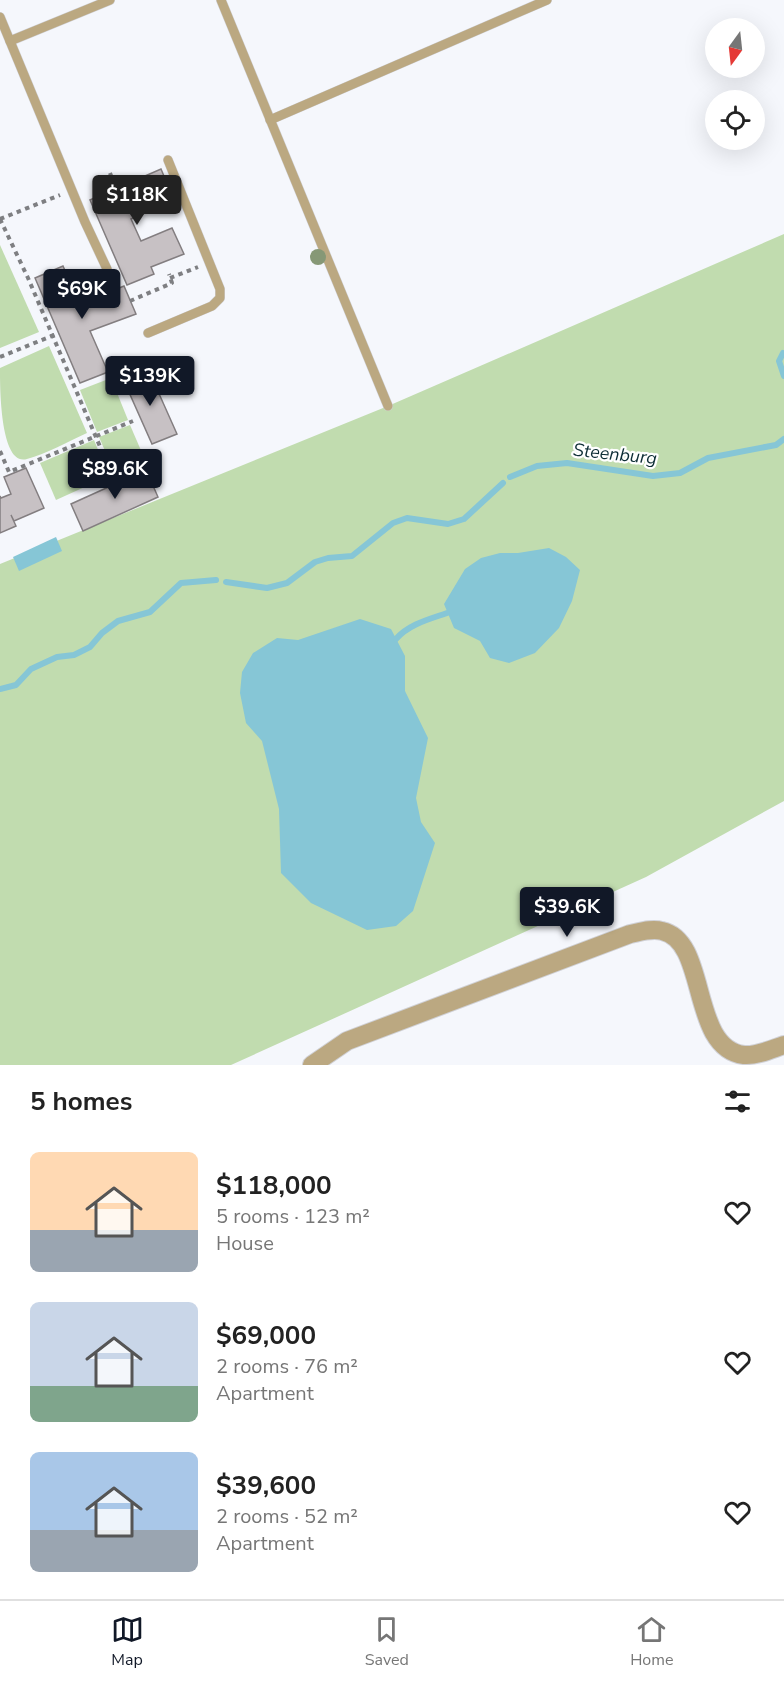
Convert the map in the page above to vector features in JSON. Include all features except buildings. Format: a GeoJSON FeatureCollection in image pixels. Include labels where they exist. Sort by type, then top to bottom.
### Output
{"type":"FeatureCollection","features":[{"type":"Feature","properties":{"kind":"street"},"geometry":{"type":"LineString","coordinates":[[312,1065],[347,1041],[630,934],[661,930],[672,935],[681,943],[690,962],[709,1023],[721,1044],[745,1055],[784,1045]]}},
{"type":"Feature","properties":{"kind":"lane"},"geometry":{"type":"LineString","coordinates":[[10,41],[110,0]]}},
{"type":"Feature","properties":{"kind":"lane"},"geometry":{"type":"LineString","coordinates":[[221,0],[388,406]]}},
{"type":"Feature","properties":{"kind":"lane"},"geometry":{"type":"LineString","coordinates":[[270,120],[547,0]]}},
{"type":"Feature","properties":{"kind":"lane"},"geometry":{"type":"LineString","coordinates":[[0,17],[107,269]]}},
{"type":"Feature","properties":{"kind":"lane"},"geometry":{"type":"LineString","coordinates":[[148,333],[212,306],[218,302],[220,289],[168,160]]}},
{"type":"Feature","properties":{"kind":"path"},"geometry":{"type":"LineString","coordinates":[[110,173],[116,189]]}},
{"type":"Feature","properties":{"kind":"path"},"geometry":{"type":"LineString","coordinates":[[72,190],[0,219],[28,278],[116,484]]}},
{"type":"Feature","properties":{"kind":"path"},"geometry":{"type":"LineString","coordinates":[[130,301],[172,283],[170,276],[210,262]]}},
{"type":"Feature","properties":{"kind":"path"},"geometry":{"type":"LineString","coordinates":[[0,357],[59,333]]}},
{"type":"Feature","properties":{"kind":"path"},"geometry":{"type":"LineString","coordinates":[[0,451],[9,472],[133,421]]}},
{"type":"Feature","properties":{"kind":"green space"},"geometry":{"type":"Polygon","coordinates":[[[784,234],[784,801],[646,877],[231,1065],[0,1065],[0,564],[388,406],[784,234]]]}},
{"type":"Feature","properties":{"kind":"green space"},"geometry":{"type":"Polygon","coordinates":[[[0,245],[39,332],[0,348],[0,245]]]}},
{"type":"Feature","properties":{"kind":"green space"},"geometry":{"type":"Polygon","coordinates":[[[49,346],[87,433],[34,457],[18,458],[11,451],[3,424],[0,368],[49,346]]]}},
{"type":"Feature","properties":{"kind":"green space"},"geometry":{"type":"Polygon","coordinates":[[[111,378],[128,420],[97,432],[80,390],[111,378]]]}},
{"type":"Feature","properties":{"kind":"green space"},"geometry":{"type":"Polygon","coordinates":[[[130,425],[146,462],[115,474],[99,437],[130,425]]]}},
{"type":"Feature","properties":{"kind":"green space"},"geometry":{"type":"Polygon","coordinates":[[[94,440],[109,476],[56,500],[40,463],[94,440]]]}},
{"type":"Feature","properties":{"kind":"water"},"geometry":{"type":"Polygon","coordinates":[[[56,537],[62,551],[19,571],[13,557],[56,537]]]}},
{"type":"Feature","properties":{"kind":"water"},"geometry":{"type":"Polygon","coordinates":[[[549,548],[566,557],[580,570],[572,601],[559,628],[535,653],[509,663],[490,658],[480,641],[454,628],[444,604],[465,569],[481,558],[500,553],[518,553],[549,548]]]}},
{"type":"Feature","properties":{"kind":"water"},"geometry":{"type":"Polygon","coordinates":[[[360,619],[391,629],[405,656],[405,691],[428,738],[416,798],[421,822],[435,843],[413,911],[396,926],[367,930],[311,903],[281,873],[279,809],[262,741],[246,723],[240,693],[242,672],[253,653],[277,638],[298,640],[360,619]]]}},
{"type":"Feature","properties":{"kind":"waterway","name":"Steenburg"},"geometry":{"type":"LineString","coordinates":[[783,353],[779,361],[784,376]]}},
{"type":"Feature","properties":{"kind":"waterway","name":"Steenburg"},"geometry":{"type":"LineString","coordinates":[[510,477],[537,466],[567,463],[653,476],[680,473],[708,458],[776,445],[784,439]]}},
{"type":"Feature","properties":{"kind":"waterway","name":"Steenburg"},"geometry":{"type":"LineString","coordinates":[[226,582],[267,588],[287,583],[315,562],[328,558],[352,556],[393,523],[407,518],[448,524],[464,519],[503,483]]}},
{"type":"Feature","properties":{"kind":"waterway","name":"Steenburg"},"geometry":{"type":"LineString","coordinates":[[0,689],[16,685],[31,669],[57,657],[74,655],[90,647],[102,633],[118,621],[150,612],[181,583],[216,580]]}},
{"type":"Feature","properties":{"kind":"waterway"},"geometry":{"type":"LineString","coordinates":[[396,639],[413,626],[447,613]]}}]}
